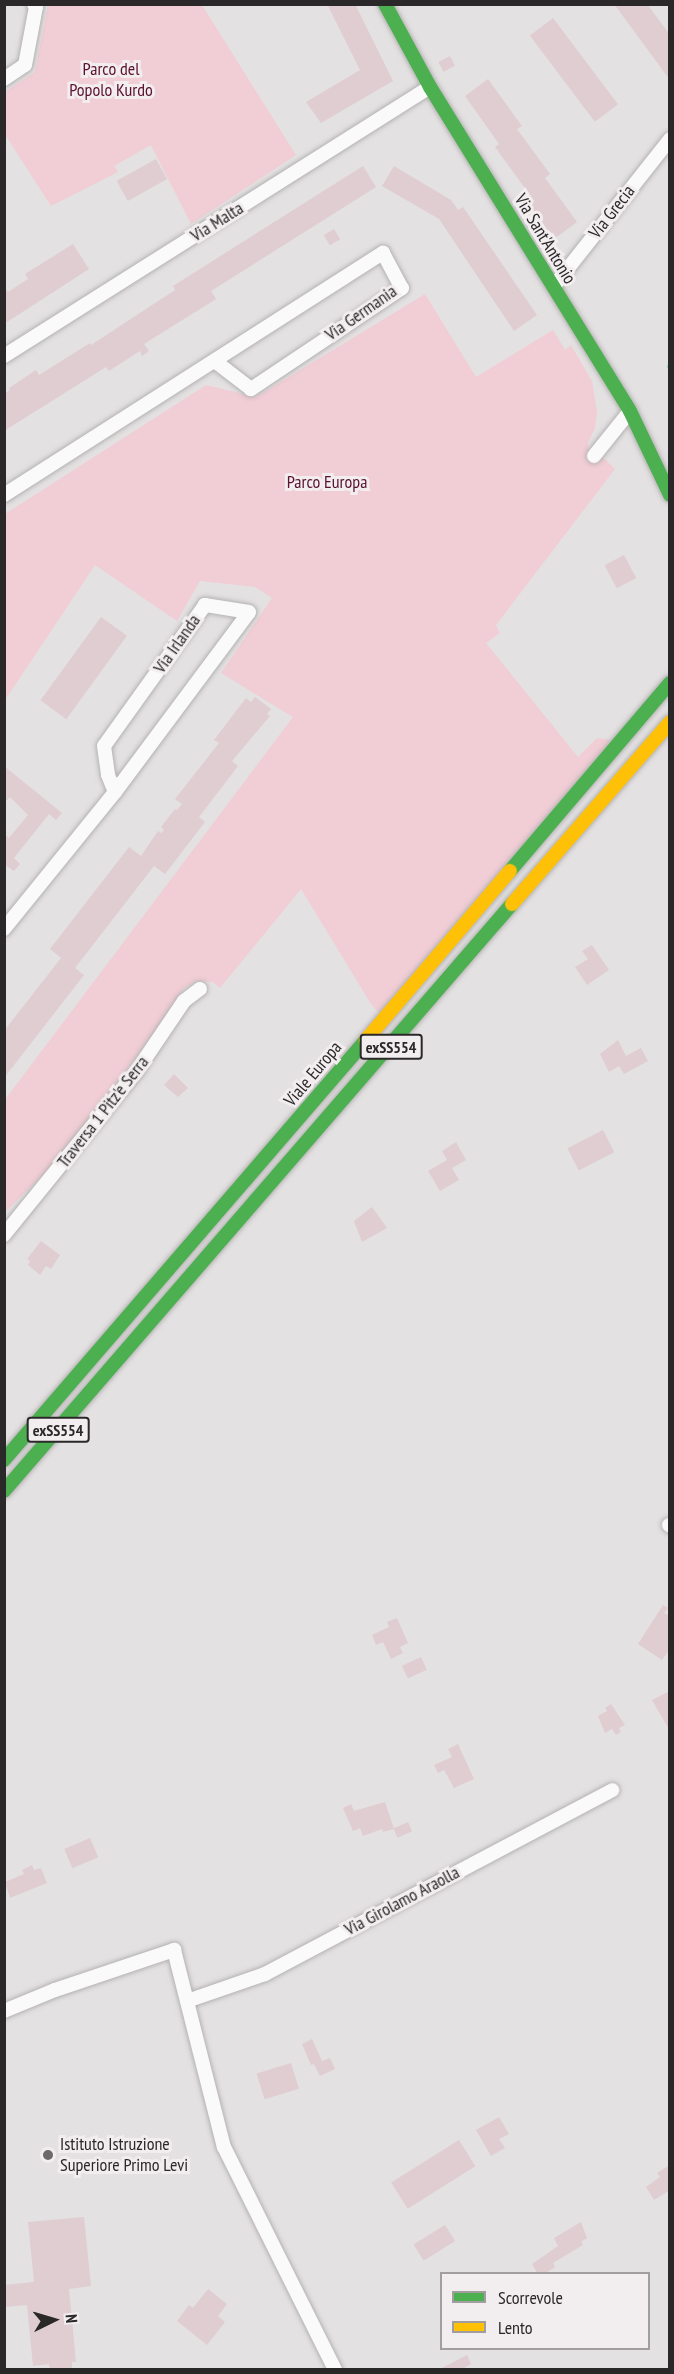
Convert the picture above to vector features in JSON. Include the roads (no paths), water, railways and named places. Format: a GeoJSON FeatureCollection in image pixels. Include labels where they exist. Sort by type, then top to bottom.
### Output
{"type":"FeatureCollection","features":[{"type":"Feature","properties":{"kind":"main road","name":"Via Sant'Antonio"},"geometry":{"type":"LineString","coordinates":[[385,4],[430,87],[630,411],[654,457],[669,495]]}},
{"type":"Feature","properties":{"kind":"main road","name":"Viale Europa"},"geometry":{"type":"LineString","coordinates":[[4,1460],[133,1313],[669,683]]}},
{"type":"Feature","properties":{"kind":"main road","name":"exSS554"},"geometry":{"type":"LineString","coordinates":[[4,1491],[669,722]]}},
{"type":"Feature","properties":{"kind":"street"},"geometry":{"type":"LineString","coordinates":[[4,79],[24,65],[36,7],[34,4]]}},
{"type":"Feature","properties":{"kind":"street","name":"Via Malta"},"geometry":{"type":"LineString","coordinates":[[4,356],[430,87]]}},
{"type":"Feature","properties":{"kind":"street","name":"Via Grecia"},"geometry":{"type":"LineString","coordinates":[[554,286],[669,139]]}},
{"type":"Feature","properties":{"kind":"street","name":"Via Germania"},"geometry":{"type":"LineString","coordinates":[[4,495],[216,362],[383,253],[402,288],[251,388],[216,362]]}},
{"type":"Feature","properties":{"kind":"street"},"geometry":{"type":"LineString","coordinates":[[594,456],[630,411]]}},
{"type":"Feature","properties":{"kind":"street","name":"Via Irlanda"},"geometry":{"type":"LineString","coordinates":[[4,929],[115,792],[249,612],[205,605],[104,746],[108,775],[115,792]]}},
{"type":"Feature","properties":{"kind":"street","name":"Traversa 1 Pitz'e Serra"},"geometry":{"type":"LineString","coordinates":[[4,1235],[136,1072],[184,1001],[200,989]]}},
{"type":"Feature","properties":{"kind":"street","name":"Via Girolamo Araolla"},"geometry":{"type":"LineString","coordinates":[[187,2001],[265,1974],[612,1790]]}},
{"type":"Feature","properties":{"kind":"street"},"geometry":{"type":"LineString","coordinates":[[4,2011],[55,1990],[174,1950],[224,2147],[335,2370]]}},
{"type":"Feature","properties":{"kind":"place","name":"Istituto Istruzione Superiore Primo Levi"},"geometry":{"type":"Point","coordinates":[48,2155]}},
{"type":"Feature","properties":{"kind":"park label","name":"Parco del Popolo Kurdo"},"geometry":{"type":"Point","coordinates":[111,80]}},
{"type":"Feature","properties":{"kind":"park label","name":"Parco Europa"},"geometry":{"type":"Point","coordinates":[327,482]}}]}
